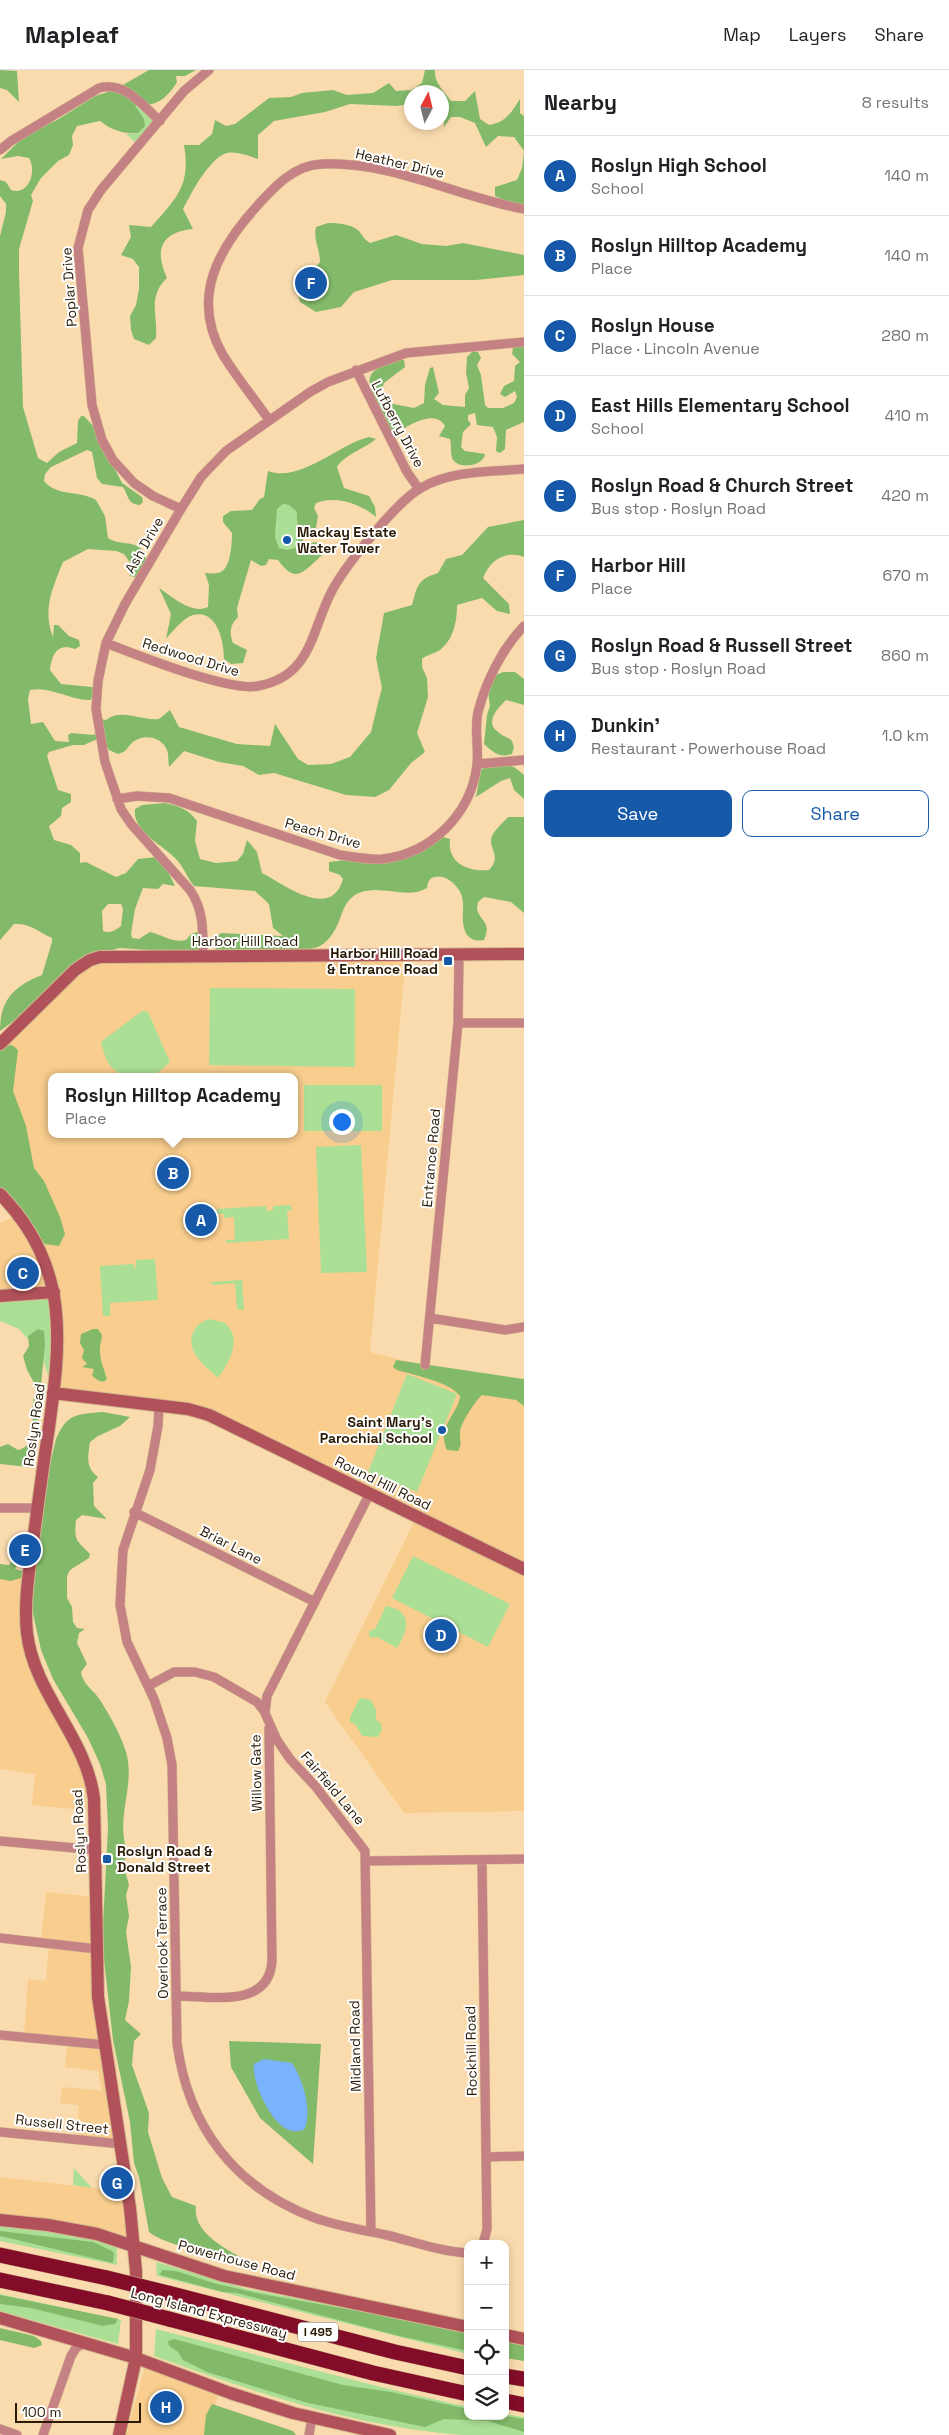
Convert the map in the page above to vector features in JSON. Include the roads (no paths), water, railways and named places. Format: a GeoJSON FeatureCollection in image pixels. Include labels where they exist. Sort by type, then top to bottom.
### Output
{"type":"FeatureCollection","features":[{"type":"Feature","properties":{"kind":"highway","name":"Long Island Expressway"},"geometry":{"type":"LineString","coordinates":[[0,2255],[107,2278],[395,2352],[464,2367]]}},
{"type":"Feature","properties":{"kind":"highway","name":"Long Island Expressway"},"geometry":{"type":"LineString","coordinates":[[0,2280],[108,2303],[373,2373],[464,2393]]}},
{"type":"Feature","properties":{"kind":"highway"},"geometry":{"type":"LineString","coordinates":[[509,2377],[524,2379]]}},
{"type":"Feature","properties":{"kind":"highway"},"geometry":{"type":"LineString","coordinates":[[509,2402],[524,2405]]}},
{"type":"Feature","properties":{"kind":"main road","name":"Harbor Hill Road"},"geometry":{"type":"LineString","coordinates":[[0,1044],[75,970],[90,960],[109,957],[524,954]]}},
{"type":"Feature","properties":{"kind":"main road","name":"Roslyn Road"},"geometry":{"type":"LineString","coordinates":[[0,1194],[31,1235],[41,1255],[54,1292],[59,1324],[58,1357],[26,1600],[27,1634],[41,1681],[79,1749],[90,1775],[94,1799],[98,1997],[135,2246],[138,2332],[136,2358],[119,2435]]}},
{"type":"Feature","properties":{"kind":"main road"},"geometry":{"type":"LineString","coordinates":[[0,1296],[54,1292]]}},
{"type":"Feature","properties":{"kind":"main road","name":"Round Hill Road"},"geometry":{"type":"LineString","coordinates":[[53,1393],[188,1409],[209,1415],[524,1569]]}},
{"type":"Feature","properties":{"kind":"main road","name":"Powerhouse Road"},"geometry":{"type":"LineString","coordinates":[[0,2220],[86,2232],[135,2246],[224,2276],[464,2326]]}},
{"type":"Feature","properties":{"kind":"main road"},"geometry":{"type":"LineString","coordinates":[[0,2318],[136,2358],[250,2400],[312,2418],[390,2435]]}},
{"type":"Feature","properties":{"kind":"main road"},"geometry":{"type":"LineString","coordinates":[[509,2336],[524,2339]]}},
{"type":"Feature","properties":{"kind":"street","name":"Poplar Drive"},"geometry":{"type":"LineString","coordinates":[[181,509],[153,496],[134,483],[113,460],[102,440],[92,404],[78,256],[79,237],[88,210],[102,190],[184,91],[209,70]]}},
{"type":"Feature","properties":{"kind":"street"},"geometry":{"type":"LineString","coordinates":[[0,150],[11,141],[91,93],[108,85],[125,90],[160,120]]}},
{"type":"Feature","properties":{"kind":"street","name":"Heather Drive"},"geometry":{"type":"LineString","coordinates":[[269,420],[223,354],[210,319],[209,294],[211,278],[222,250],[275,186],[301,169],[316,164],[342,164],[406,176],[524,209]]}},
{"type":"Feature","properties":{"kind":"street","name":"Ash Drive"},"geometry":{"type":"LineString","coordinates":[[203,956],[202,919],[194,896],[131,824],[117,800],[105,762],[96,709],[98,681],[106,644],[125,604],[181,509],[213,463],[269,420],[320,386],[356,370],[406,353],[524,342]]}},
{"type":"Feature","properties":{"kind":"street","name":"Lufberry Drive"},"geometry":{"type":"LineString","coordinates":[[356,370],[407,472],[419,488]]}},
{"type":"Feature","properties":{"kind":"street","name":"Redwood Drive"},"geometry":{"type":"LineString","coordinates":[[106,644],[239,686],[258,686],[283,677],[298,665],[309,649],[327,602],[342,575],[395,510],[419,488],[451,476],[524,469]]}},
{"type":"Feature","properties":{"kind":"street","name":"Peach Drive"},"geometry":{"type":"LineString","coordinates":[[117,800],[137,796],[169,798],[340,855],[380,859],[414,851],[431,842],[445,830],[466,801],[477,764],[476,724],[482,697],[504,651],[524,626]]}},
{"type":"Feature","properties":{"kind":"street"},"geometry":{"type":"LineString","coordinates":[[477,764],[524,760]]}},
{"type":"Feature","properties":{"kind":"street","name":"Entrance Road"},"geometry":{"type":"LineString","coordinates":[[425,1365],[458,1023],[459,954]]}},
{"type":"Feature","properties":{"kind":"street"},"geometry":{"type":"LineString","coordinates":[[458,1023],[524,1023]]}},
{"type":"Feature","properties":{"kind":"street"},"geometry":{"type":"LineString","coordinates":[[430,1318],[505,1330],[524,1327]]}},
{"type":"Feature","properties":{"kind":"street","name":"Overlook Terrace"},"geometry":{"type":"LineString","coordinates":[[158,1406],[158,1426],[150,1470],[134,1512],[123,1550],[120,1605],[132,1654],[148,1686],[167,1738],[172,1765],[177,2043],[184,2080],[198,2116],[222,2153],[251,2183],[281,2203],[316,2218],[464,2252]]}},
{"type":"Feature","properties":{"kind":"street"},"geometry":{"type":"LineString","coordinates":[[264,1710],[267,1696],[370,1493]]}},
{"type":"Feature","properties":{"kind":"street"},"geometry":{"type":"LineString","coordinates":[[0,1508],[37,1508]]}},
{"type":"Feature","properties":{"kind":"street","name":"Briar Lane"},"geometry":{"type":"LineString","coordinates":[[134,1512],[315,1602]]}},
{"type":"Feature","properties":{"kind":"street","name":"Fairfield Lane"},"geometry":{"type":"LineString","coordinates":[[148,1686],[174,1672],[203,1674],[214,1677],[247,1696],[264,1710],[277,1740],[290,1759],[316,1787],[354,1834],[365,1851],[366,1861]]}},
{"type":"Feature","properties":{"kind":"street","name":"Willow Gate"},"geometry":{"type":"LineString","coordinates":[[176,1996],[247,1995],[262,1988],[270,1977],[272,1951],[270,1750],[269,1728],[264,1710]]}},
{"type":"Feature","properties":{"kind":"street"},"geometry":{"type":"LineString","coordinates":[[0,1841],[96,1850]]}},
{"type":"Feature","properties":{"kind":"street","name":"Rockhill Road"},"geometry":{"type":"LineString","coordinates":[[482,1860],[486,2156],[484,2240]]}},
{"type":"Feature","properties":{"kind":"street"},"geometry":{"type":"LineString","coordinates":[[366,1861],[524,1860]]}},
{"type":"Feature","properties":{"kind":"street","name":"Midland Road"},"geometry":{"type":"LineString","coordinates":[[366,1861],[371,2232]]}},
{"type":"Feature","properties":{"kind":"street"},"geometry":{"type":"LineString","coordinates":[[0,1938],[98,1949]]}},
{"type":"Feature","properties":{"kind":"street"},"geometry":{"type":"LineString","coordinates":[[0,2035],[106,2045]]}},
{"type":"Feature","properties":{"kind":"street","name":"Russell Street"},"geometry":{"type":"LineString","coordinates":[[0,2132],[121,2144]]}},
{"type":"Feature","properties":{"kind":"street"},"geometry":{"type":"LineString","coordinates":[[486,2156],[524,2156]]}},
{"type":"Feature","properties":{"kind":"street"},"geometry":{"type":"LineString","coordinates":[[43,2435],[64,2372],[76,2348],[86,2342]]}},
{"type":"Feature","properties":{"kind":"street"},"geometry":{"type":"LineString","coordinates":[[309,2435],[312,2418]]}},
{"type":"Feature","properties":{"kind":"street"},"geometry":{"type":"LineString","coordinates":[[0,2429],[16,2435]]}},
{"type":"Feature","properties":{"kind":"water"},"geometry":{"type":"Polygon","coordinates":[[[264,2059],[292,2063],[296,2070],[306,2096],[307,2122],[304,2130],[289,2130],[282,2126],[269,2111],[259,2091],[254,2071],[254,2064],[264,2059]]]}},
{"type":"Feature","properties":{"kind":"place","name":"Harbor Hill"},"geometry":{"type":"Point","coordinates":[311,283]}},
{"type":"Feature","properties":{"kind":"place","name":"Mackay Estate Water Tower"},"geometry":{"type":"Point","coordinates":[287,540]}},
{"type":"Feature","properties":{"kind":"place","name":"Harbor Hill Road & Entrance Road"},"geometry":{"type":"Point","coordinates":[448,961]}},
{"type":"Feature","properties":{"kind":"place","name":"Roslyn Hilltop Academy"},"geometry":{"type":"Point","coordinates":[173,1173]}},
{"type":"Feature","properties":{"kind":"place","name":"Roslyn High School"},"geometry":{"type":"Point","coordinates":[201,1220]}},
{"type":"Feature","properties":{"kind":"place","name":"Roslyn House"},"geometry":{"type":"Point","coordinates":[23,1273]}},
{"type":"Feature","properties":{"kind":"place","name":"Saint Mary's Parochial School"},"geometry":{"type":"Point","coordinates":[442,1430]}},
{"type":"Feature","properties":{"kind":"place","name":"Roslyn Road & Church Street"},"geometry":{"type":"Point","coordinates":[25,1550]}},
{"type":"Feature","properties":{"kind":"place","name":"East Hills Elementary School"},"geometry":{"type":"Point","coordinates":[441,1635]}},
{"type":"Feature","properties":{"kind":"place","name":"Roslyn Road & Donald Street"},"geometry":{"type":"Point","coordinates":[107,1859]}},
{"type":"Feature","properties":{"kind":"place","name":"Roslyn Road & Russell Street"},"geometry":{"type":"Point","coordinates":[117,2183]}},
{"type":"Feature","properties":{"kind":"place","name":"Dunkin'"},"geometry":{"type":"Point","coordinates":[166,2407]}}]}
